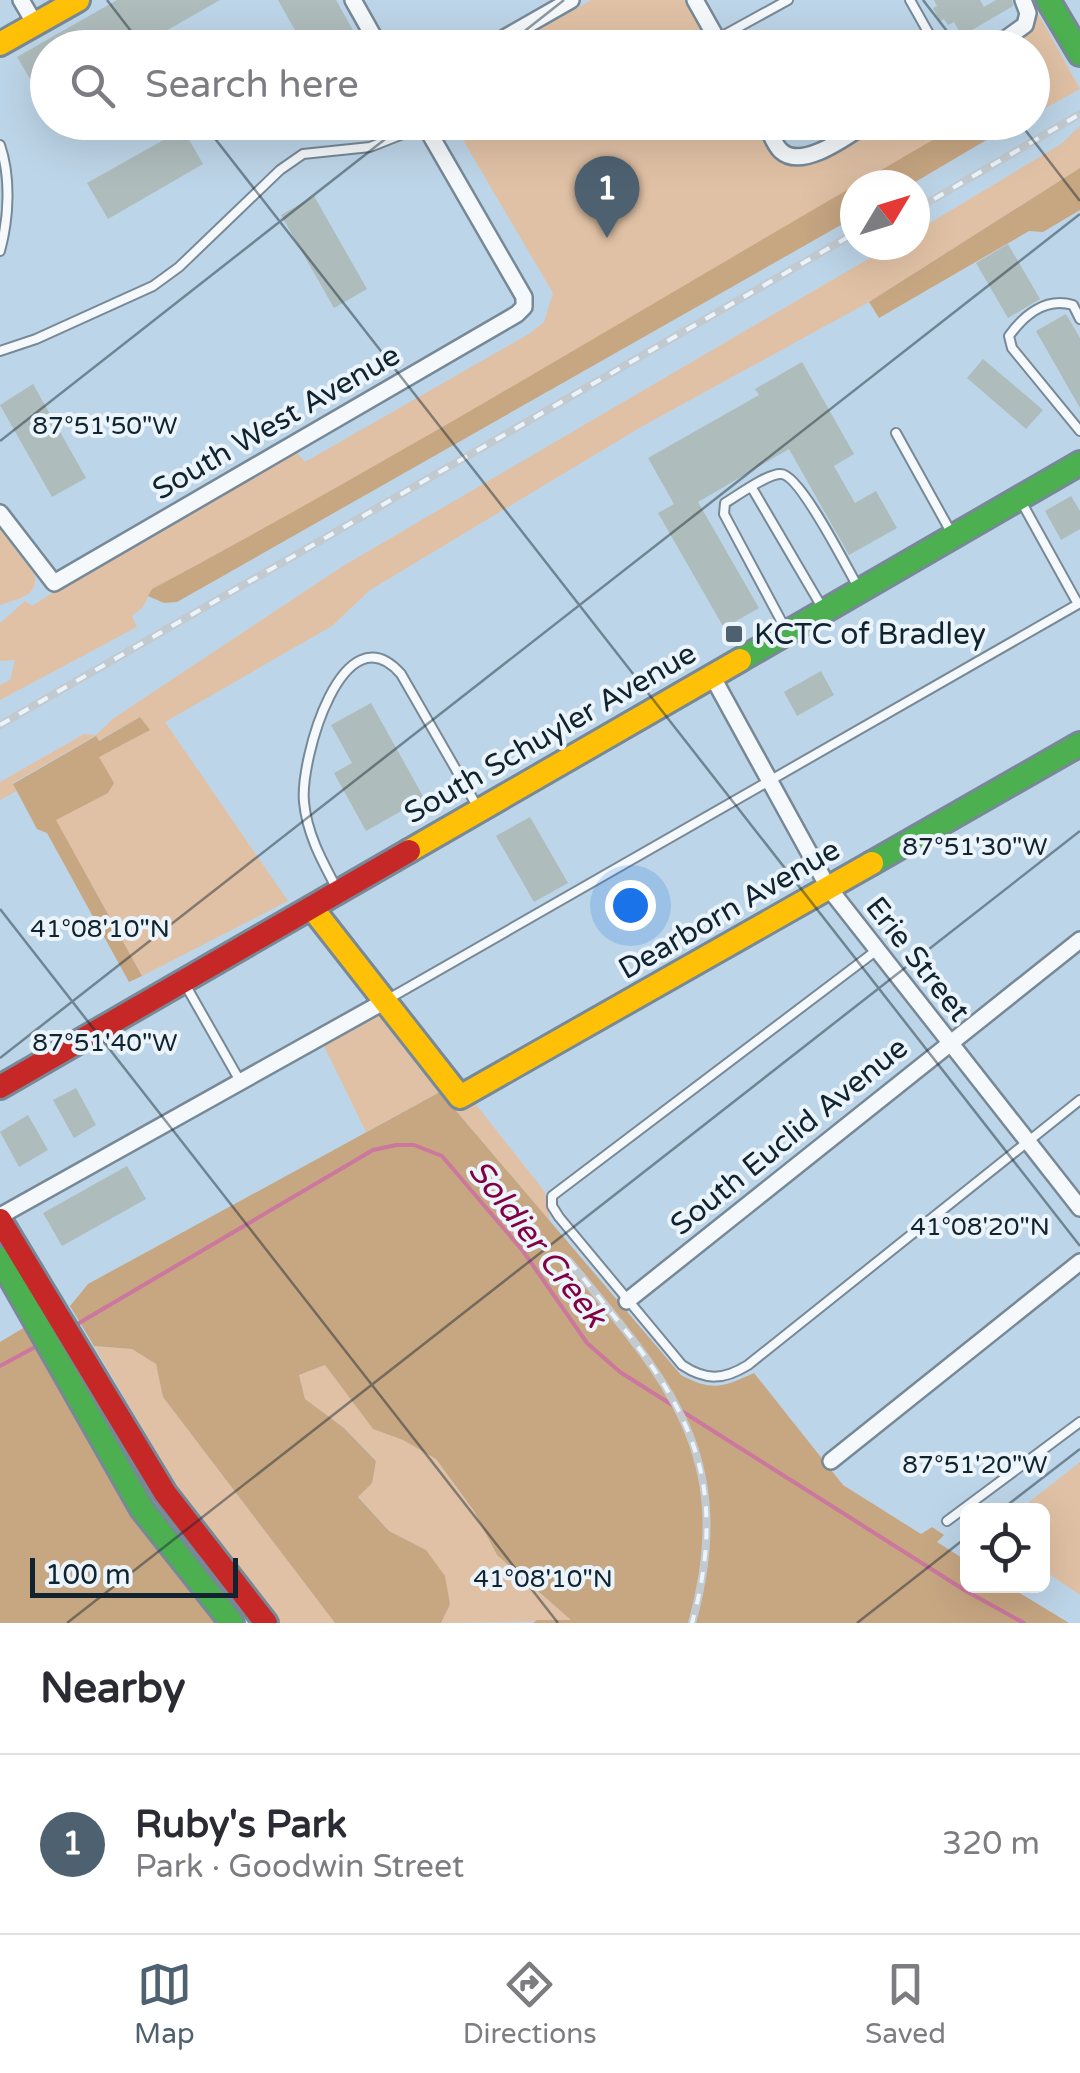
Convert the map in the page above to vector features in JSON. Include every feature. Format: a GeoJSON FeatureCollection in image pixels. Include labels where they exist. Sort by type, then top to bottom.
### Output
{"type":"FeatureCollection","features":[{"type":"Feature","properties":{"kind":"main road"},"geometry":{"type":"LineString","coordinates":[[0,44],[78,0]]}},
{"type":"Feature","properties":{"kind":"main road"},"geometry":{"type":"LineString","coordinates":[[1050,3],[1080,54]]}},
{"type":"Feature","properties":{"kind":"main road","name":"South Schuyler Avenue"},"geometry":{"type":"LineString","coordinates":[[0,1087],[786,630],[1078,468]]}},
{"type":"Feature","properties":{"kind":"main road","name":"Dearborn Avenue"},"geometry":{"type":"LineString","coordinates":[[385,1001],[460,1097],[1080,744]]}},
{"type":"Feature","properties":{"kind":"main road"},"geometry":{"type":"LineString","coordinates":[[312,908],[385,1001]]}},
{"type":"Feature","properties":{"kind":"main road"},"geometry":{"type":"LineString","coordinates":[[0,1218],[65,1349],[165,1493],[266,1623]]}},
{"type":"Feature","properties":{"kind":"main road"},"geometry":{"type":"LineString","coordinates":[[0,1260],[47,1319]]}},
{"type":"Feature","properties":{"kind":"main road"},"geometry":{"type":"LineString","coordinates":[[65,1349],[142,1509],[232,1623]]}},
{"type":"Feature","properties":{"kind":"street"},"geometry":{"type":"LineString","coordinates":[[22,0],[35,24]]}},
{"type":"Feature","properties":{"kind":"street"},"geometry":{"type":"LineString","coordinates":[[353,0],[370,30]]}},
{"type":"Feature","properties":{"kind":"street"},"geometry":{"type":"LineString","coordinates":[[518,30],[571,0]]}},
{"type":"Feature","properties":{"kind":"street"},"geometry":{"type":"LineString","coordinates":[[695,0],[712,30]]}},
{"type":"Feature","properties":{"kind":"street"},"geometry":{"type":"LineString","coordinates":[[1022,30],[1028,19],[1023,0]]}},
{"type":"Feature","properties":{"kind":"street","name":"South West Avenue"},"geometry":{"type":"LineString","coordinates":[[0,513],[54,583],[518,314],[524,307],[524,297],[433,140]]}},
{"type":"Feature","properties":{"kind":"street"},"geometry":{"type":"LineString","coordinates":[[775,140],[782,152],[796,158],[818,154],[840,140]]}},
{"type":"Feature","properties":{"kind":"street","name":"Erie Street"},"geometry":{"type":"LineString","coordinates":[[710,674],[828,888],[1080,1208]]}},
{"type":"Feature","properties":{"kind":"street","name":"South Euclid Avenue"},"geometry":{"type":"LineString","coordinates":[[627,1301],[1080,940]]}},
{"type":"Feature","properties":{"kind":"street"},"geometry":{"type":"LineString","coordinates":[[0,1218],[385,1001]]}},
{"type":"Feature","properties":{"kind":"street"},"geometry":{"type":"LineString","coordinates":[[831,1461],[1080,1262]]}},
{"type":"Feature","properties":{"kind":"lane"},"geometry":{"type":"LineString","coordinates":[[741,30],[788,0]]}},
{"type":"Feature","properties":{"kind":"lane"},"geometry":{"type":"LineString","coordinates":[[910,0],[927,30]]}},
{"type":"Feature","properties":{"kind":"lane"},"geometry":{"type":"LineString","coordinates":[[0,351],[36,339],[153,286],[227,224],[280,170],[303,154],[370,147],[388,140]]}},
{"type":"Feature","properties":{"kind":"lane"},"geometry":{"type":"LineString","coordinates":[[0,145],[6,164],[5,234],[0,250]]}},
{"type":"Feature","properties":{"kind":"lane"},"geometry":{"type":"LineString","coordinates":[[1080,318],[1073,305],[1058,301],[1039,308],[1009,336],[1012,348],[1080,431]]}},
{"type":"Feature","properties":{"kind":"lane"},"geometry":{"type":"LineString","coordinates":[[896,433],[953,535]]}},
{"type":"Feature","properties":{"kind":"lane"},"geometry":{"type":"LineString","coordinates":[[786,630],[724,514],[725,503],[773,476],[790,476],[802,491],[859,589]]}},
{"type":"Feature","properties":{"kind":"lane"},"geometry":{"type":"LineString","coordinates":[[752,488],[823,609]]}},
{"type":"Feature","properties":{"kind":"lane"},"geometry":{"type":"LineString","coordinates":[[385,1001],[1079,603],[1020,497]]}},
{"type":"Feature","properties":{"kind":"lane"},"geometry":{"type":"LineString","coordinates":[[338,893],[309,828],[303,798],[312,734],[320,712],[335,687],[357,664],[375,657],[386,660],[401,674],[479,810]]}},
{"type":"Feature","properties":{"kind":"lane"},"geometry":{"type":"LineString","coordinates":[[877,950],[552,1196],[559,1217],[682,1365],[708,1377],[732,1375],[1080,1100]]}},
{"type":"Feature","properties":{"kind":"lane"},"geometry":{"type":"LineString","coordinates":[[184,982],[240,1081]]}},
{"type":"Feature","properties":{"kind":"lane"},"geometry":{"type":"LineString","coordinates":[[947,1521],[1080,1422]]}},
{"type":"Feature","properties":{"kind":"shaded area"},"geometry":{"type":"Polygon","coordinates":[[[591,0],[684,0],[701,30],[539,30],[591,0]]]}},
{"type":"Feature","properties":{"kind":"shaded area"},"geometry":{"type":"Polygon","coordinates":[[[1035,8],[1047,30],[1029,30],[1035,8]]]}},
{"type":"Feature","properties":{"kind":"shaded area"},"geometry":{"type":"Polygon","coordinates":[[[1050,35],[1080,89],[1050,106],[1050,35]]]}},
{"type":"Feature","properties":{"kind":"shaded area"},"geometry":{"type":"Polygon","coordinates":[[[1080,126],[1080,168],[869,302],[641,427],[370,590],[332,626],[165,722],[288,901],[142,976],[55,819],[108,793],[98,757],[149,730],[140,717],[98,741],[95,736],[13,783],[17,791],[0,800],[0,782],[84,734],[96,735],[114,718],[343,566],[866,260],[930,260],[930,223],[1061,144],[1080,126]]]}},
{"type":"Feature","properties":{"kind":"shaded area"},"geometry":{"type":"Polygon","coordinates":[[[463,140],[763,140],[770,152],[791,163],[827,154],[851,140],[935,140],[884,170],[840,170],[840,196],[327,496],[152,589],[143,607],[132,616],[137,627],[0,700],[0,685],[10,680],[15,660],[0,661],[0,623],[25,601],[32,606],[295,451],[305,462],[544,322],[553,293],[463,140]]]}},
{"type":"Feature","properties":{"kind":"shaded area"},"geometry":{"type":"Polygon","coordinates":[[[933,140],[986,140],[930,173],[930,170],[881,170],[933,140]]]}},
{"type":"Feature","properties":{"kind":"shaded area"},"geometry":{"type":"Polygon","coordinates":[[[1080,168],[1080,210],[1043,232],[1029,231],[879,318],[869,302],[1080,168]]]}},
{"type":"Feature","properties":{"kind":"shaded area"},"geometry":{"type":"Polygon","coordinates":[[[840,194],[840,226],[177,602],[164,603],[148,596],[152,589],[458,418],[840,194]]]}},
{"type":"Feature","properties":{"kind":"shaded area"},"geometry":{"type":"Polygon","coordinates":[[[0,529],[35,575],[35,582],[30,593],[0,605],[0,529]]]}},
{"type":"Feature","properties":{"kind":"shaded area"},"geometry":{"type":"Polygon","coordinates":[[[140,717],[150,730],[99,757],[114,783],[108,793],[56,820],[142,976],[129,982],[47,833],[37,829],[13,784],[96,736],[99,741],[140,717]]]}},
{"type":"Feature","properties":{"kind":"shaded area"},"geometry":{"type":"Polygon","coordinates":[[[381,1014],[440,1092],[366,1132],[324,1046],[381,1014]]]}},
{"type":"Feature","properties":{"kind":"shaded area"},"geometry":{"type":"Polygon","coordinates":[[[440,1092],[461,1105],[474,1102],[545,1192],[550,1221],[440,1092]]]}},
{"type":"Feature","properties":{"kind":"shaded area"},"geometry":{"type":"Polygon","coordinates":[[[440,1092],[681,1375],[718,1386],[754,1373],[843,1485],[921,1534],[932,1527],[944,1535],[937,1542],[960,1557],[960,1593],[1020,1593],[1069,1623],[533,1623],[571,1620],[497,1555],[474,1511],[436,1459],[373,1429],[325,1365],[299,1375],[305,1399],[344,1428],[376,1461],[372,1483],[358,1497],[389,1531],[426,1550],[445,1576],[450,1604],[441,1623],[335,1623],[163,1397],[156,1364],[132,1349],[94,1346],[70,1306],[88,1284],[440,1092]]]}},
{"type":"Feature","properties":{"kind":"shaded area"},"geometry":{"type":"Polygon","coordinates":[[[25,1327],[132,1506],[223,1623],[0,1623],[0,1342],[25,1327]]]}},
{"type":"Feature","properties":{"kind":"shaded area"},"geometry":{"type":"Polygon","coordinates":[[[94,1346],[132,1349],[156,1364],[163,1397],[335,1623],[280,1623],[172,1478],[94,1346]]]}},
{"type":"Feature","properties":{"kind":"shaded area"},"geometry":{"type":"Polygon","coordinates":[[[325,1365],[373,1429],[436,1459],[474,1511],[497,1555],[572,1621],[441,1623],[450,1604],[426,1550],[389,1531],[358,1496],[376,1460],[344,1428],[305,1399],[299,1375],[325,1365]]]}},
{"type":"Feature","properties":{"kind":"shaded area"},"geometry":{"type":"Polygon","coordinates":[[[1080,1462],[1080,1595],[1050,1575],[1050,1503],[1028,1503],[1080,1462]]]}},
{"type":"Feature","properties":{"kind":"building"},"geometry":{"type":"Polygon","coordinates":[[[117,0],[220,0],[168,30],[64,30],[117,0]]]}},
{"type":"Feature","properties":{"kind":"building"},"geometry":{"type":"Polygon","coordinates":[[[278,0],[336,0],[353,30],[295,30],[278,0]]]}},
{"type":"Feature","properties":{"kind":"building"},"geometry":{"type":"Polygon","coordinates":[[[934,0],[980,0],[984,7],[996,0],[1012,0],[1013,6],[972,30],[959,30],[954,22],[948,25],[944,19],[940,21],[933,8],[937,6],[934,0]]]}},
{"type":"Feature","properties":{"kind":"building"},"geometry":{"type":"Polygon","coordinates":[[[30,50],[30,79],[17,57],[30,50]]]}},
{"type":"Feature","properties":{"kind":"building"},"geometry":{"type":"Polygon","coordinates":[[[163,140],[189,140],[203,164],[108,219],[87,183],[163,140]]]}},
{"type":"Feature","properties":{"kind":"building"},"geometry":{"type":"Polygon","coordinates":[[[314,196],[367,289],[334,308],[281,215],[314,196]]]}},
{"type":"Feature","properties":{"kind":"building"},"geometry":{"type":"Polygon","coordinates":[[[1008,244],[1040,299],[1008,318],[976,263],[1008,244]]]}},
{"type":"Feature","properties":{"kind":"building"},"geometry":{"type":"Polygon","coordinates":[[[1066,314],[1080,338],[1080,408],[1036,331],[1066,314]]]}},
{"type":"Feature","properties":{"kind":"building"},"geometry":{"type":"Polygon","coordinates":[[[983,359],[1043,410],[1026,429],[967,378],[983,359]]]}},
{"type":"Feature","properties":{"kind":"building"},"geometry":{"type":"Polygon","coordinates":[[[802,362],[854,454],[834,466],[855,503],[876,491],[897,528],[849,555],[789,449],[698,502],[759,608],[724,628],[658,513],[674,504],[648,458],[759,395],[755,389],[802,362]]]}},
{"type":"Feature","properties":{"kind":"building"},"geometry":{"type":"Polygon","coordinates":[[[33,384],[86,478],[52,497],[0,405],[33,384]]]}},
{"type":"Feature","properties":{"kind":"building"},"geometry":{"type":"Polygon","coordinates":[[[1071,496],[1080,511],[1080,529],[1061,540],[1045,511],[1071,496]]]}},
{"type":"Feature","properties":{"kind":"building"},"geometry":{"type":"Polygon","coordinates":[[[821,671],[834,695],[797,716],[784,692],[821,671]]]}},
{"type":"Feature","properties":{"kind":"building"},"geometry":{"type":"Polygon","coordinates":[[[371,703],[424,798],[366,831],[334,773],[352,763],[331,725],[371,703]]]}},
{"type":"Feature","properties":{"kind":"building"},"geometry":{"type":"Polygon","coordinates":[[[530,817],[568,883],[534,902],[496,836],[530,817]]]}},
{"type":"Feature","properties":{"kind":"building"},"geometry":{"type":"Polygon","coordinates":[[[76,1088],[96,1125],[74,1138],[53,1100],[76,1088]]]}},
{"type":"Feature","properties":{"kind":"building"},"geometry":{"type":"Polygon","coordinates":[[[28,1115],[48,1150],[19,1167],[0,1132],[28,1115]]]}},
{"type":"Feature","properties":{"kind":"building"},"geometry":{"type":"Polygon","coordinates":[[[127,1166],[146,1199],[62,1246],[43,1213],[127,1166]]]}},
{"type":"Feature","properties":{"kind":"waterway","name":"Soldier Creek"},"geometry":{"type":"LineString","coordinates":[[74,1326],[373,1150],[414,1145],[442,1156],[523,1251],[587,1343],[620,1372],[966,1591],[1024,1623]]}},
{"type":"Feature","properties":{"kind":"waterway","name":"Soldier Creek"},"geometry":{"type":"LineString","coordinates":[[0,1366],[39,1345]]}},
{"type":"Feature","properties":{"kind":"railway"},"geometry":{"type":"LineString","coordinates":[[1050,131],[1080,114]]}},
{"type":"Feature","properties":{"kind":"railway"},"geometry":{"type":"LineString","coordinates":[[930,201],[1035,140]]}},
{"type":"Feature","properties":{"kind":"railway"},"geometry":{"type":"LineString","coordinates":[[0,725],[840,242]]}},
{"type":"Feature","properties":{"kind":"railway"},"geometry":{"type":"LineString","coordinates":[[569,1261],[664,1385],[685,1425],[700,1467],[706,1513],[704,1564],[692,1623]]}},
{"type":"Feature","properties":{"kind":"traffic: fast"},"geometry":{"type":"LineString","coordinates":[[1048,0],[1080,54]]}},
{"type":"Feature","properties":{"kind":"traffic: fast"},"geometry":{"type":"LineString","coordinates":[[740,660],[1080,463]]}},
{"type":"Feature","properties":{"kind":"traffic: fast"},"geometry":{"type":"LineString","coordinates":[[872,863],[1080,744]]}},
{"type":"Feature","properties":{"kind":"traffic: fast"},"geometry":{"type":"LineString","coordinates":[[0,1259],[142,1509],[232,1623]]}},
{"type":"Feature","properties":{"kind":"traffic: slow"},"geometry":{"type":"LineString","coordinates":[[0,44],[78,0]]}},
{"type":"Feature","properties":{"kind":"traffic: slow"},"geometry":{"type":"LineString","coordinates":[[409,851],[740,660]]}},
{"type":"Feature","properties":{"kind":"traffic: slow"},"geometry":{"type":"LineString","coordinates":[[312,908],[460,1097],[872,863]]}},
{"type":"Feature","properties":{"kind":"traffic: jam"},"geometry":{"type":"LineString","coordinates":[[0,1087],[409,851]]}},
{"type":"Feature","properties":{"kind":"traffic: jam"},"geometry":{"type":"LineString","coordinates":[[0,1220],[165,1493],[266,1623]]}},
{"type":"Feature","properties":{"kind":"place","name":"Ruby's Park"},"geometry":{"type":"Point","coordinates":[607,238]}},
{"type":"Feature","properties":{"kind":"place","name":"KCTC of Bradley"},"geometry":{"type":"Point","coordinates":[734,634]}}]}
